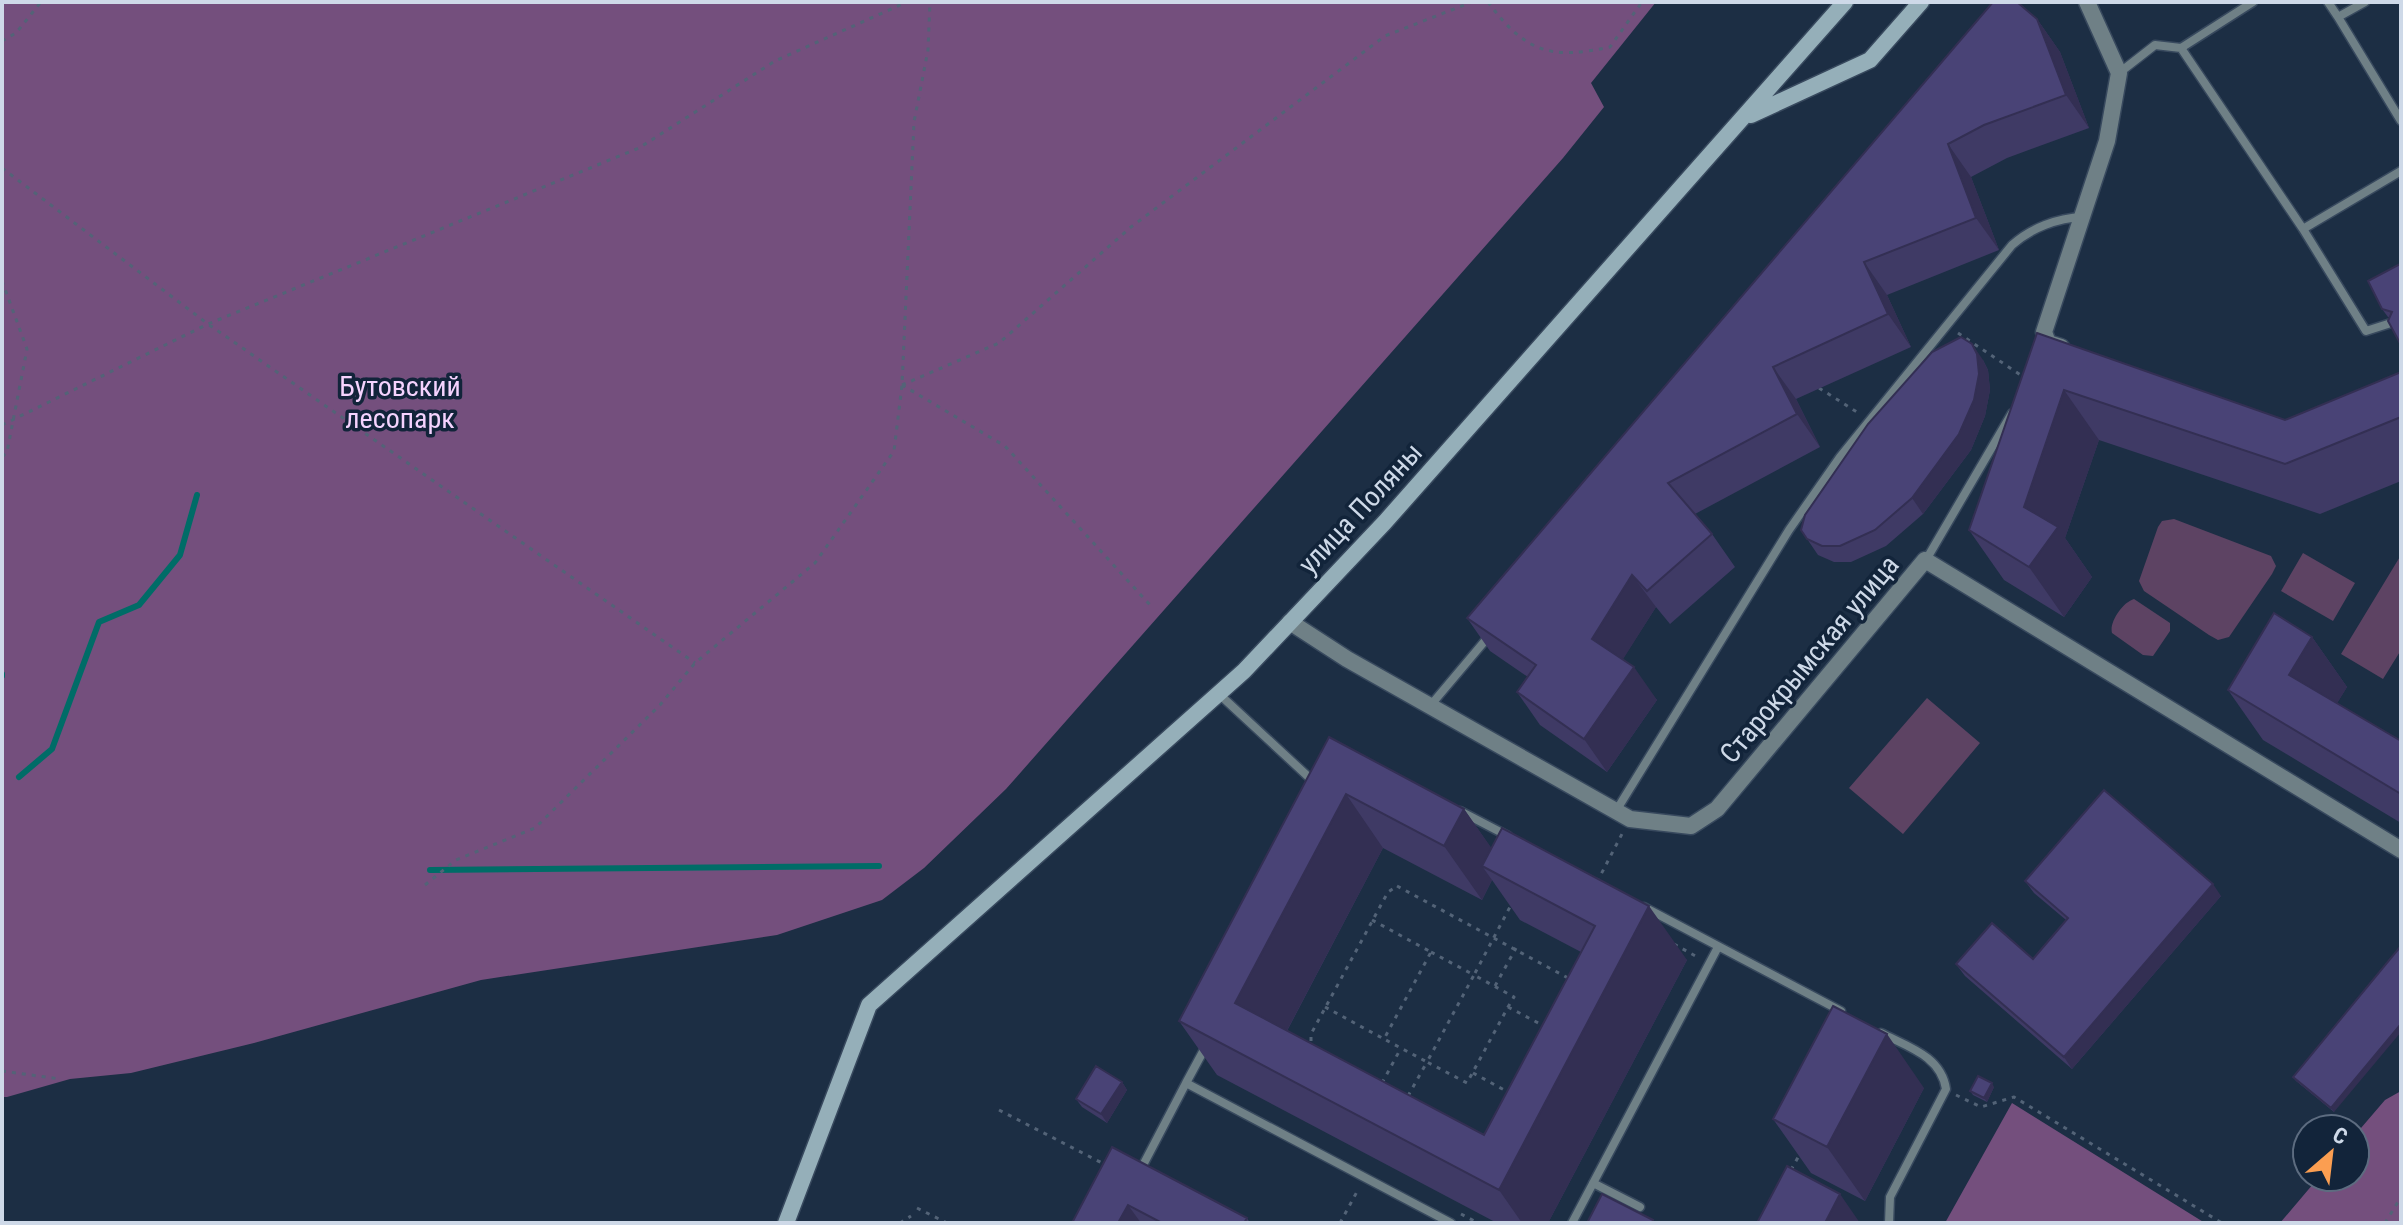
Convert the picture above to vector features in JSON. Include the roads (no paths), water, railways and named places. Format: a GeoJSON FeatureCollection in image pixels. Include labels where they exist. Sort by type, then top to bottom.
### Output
{"type":"FeatureCollection","features":[{"type":"Feature","properties":{"kind":"main road","name":"улица Поляны"},"geometry":{"type":"LineString","coordinates":[[786,1223],[869,1005],[1219,694],[1290,622],[1385,522],[1845,2]]}},
{"type":"Feature","properties":{"kind":"main road"},"geometry":{"type":"LineString","coordinates":[[1746,117],[1870,60],[1921,2]]}},
{"type":"Feature","properties":{"kind":"street"},"geometry":{"type":"LineString","coordinates":[[2077,353],[2048,343],[2044,332],[2107,141],[2119,73],[2087,2]]}},
{"type":"Feature","properties":{"kind":"street","name":"Старокрымская улица"},"geometry":{"type":"LineString","coordinates":[[1290,622],[1430,706],[1616,811],[1648,823],[1691,826],[1717,809],[1925,560],[2401,850]]}},
{"type":"Feature","properties":{"kind":"lane"},"geometry":{"type":"LineString","coordinates":[[2119,73],[2155,45],[2181,48],[2253,2]]}},
{"type":"Feature","properties":{"kind":"lane"},"geometry":{"type":"LineString","coordinates":[[2328,2],[2401,121]]}},
{"type":"Feature","properties":{"kind":"lane"},"geometry":{"type":"LineString","coordinates":[[2338,17],[2365,2]]}},
{"type":"Feature","properties":{"kind":"lane"},"geometry":{"type":"LineString","coordinates":[[2181,48],[2303,229],[2366,331],[2391,323]]}},
{"type":"Feature","properties":{"kind":"lane"},"geometry":{"type":"LineString","coordinates":[[2303,229],[2401,171]]}},
{"type":"Feature","properties":{"kind":"lane"},"geometry":{"type":"LineString","coordinates":[[1616,811],[1789,530],[1870,421],[2027,232],[2068,217],[2083,217]]}},
{"type":"Feature","properties":{"kind":"lane"},"geometry":{"type":"LineString","coordinates":[[2030,382],[2048,343]]}},
{"type":"Feature","properties":{"kind":"lane"},"geometry":{"type":"LineString","coordinates":[[1925,560],[2014,409]]}},
{"type":"Feature","properties":{"kind":"lane"},"geometry":{"type":"LineString","coordinates":[[1430,706],[1501,622]]}},
{"type":"Feature","properties":{"kind":"lane"},"geometry":{"type":"LineString","coordinates":[[1219,694],[1324,790]]}},
{"type":"Feature","properties":{"kind":"lane"},"geometry":{"type":"LineString","coordinates":[[1453,807],[1512,838]]}},
{"type":"Feature","properties":{"kind":"lane"},"geometry":{"type":"LineString","coordinates":[[1637,904],[1854,1018]]}},
{"type":"Feature","properties":{"kind":"lane"},"geometry":{"type":"LineString","coordinates":[[1572,1223],[1718,947]]}},
{"type":"Feature","properties":{"kind":"lane"},"geometry":{"type":"LineString","coordinates":[[1868,1026],[1933,1061],[1944,1077],[1946,1089],[1890,1197],[1889,1223]]}},
{"type":"Feature","properties":{"kind":"lane"},"geometry":{"type":"LineString","coordinates":[[1135,1181],[1212,1034]]}},
{"type":"Feature","properties":{"kind":"lane"},"geometry":{"type":"LineString","coordinates":[[1186,1083],[1451,1223]]}},
{"type":"Feature","properties":{"kind":"lane"},"geometry":{"type":"LineString","coordinates":[[1141,1169],[1154,1175]]}},
{"type":"Feature","properties":{"kind":"lane"},"geometry":{"type":"LineString","coordinates":[[1593,1183],[1640,1207]]}},
{"type":"Feature","properties":{"kind":"waterway"},"geometry":{"type":"LineString","coordinates":[[19,777],[52,749],[99,622],[139,605],[180,555],[197,495]]}},
{"type":"Feature","properties":{"kind":"waterway"},"geometry":{"type":"LineString","coordinates":[[430,870],[879,866]]}},
{"type":"Feature","properties":{"kind":"park label","name":"Бутовский лесопарк"},"geometry":{"type":"Point","coordinates":[400,402]}}]}
